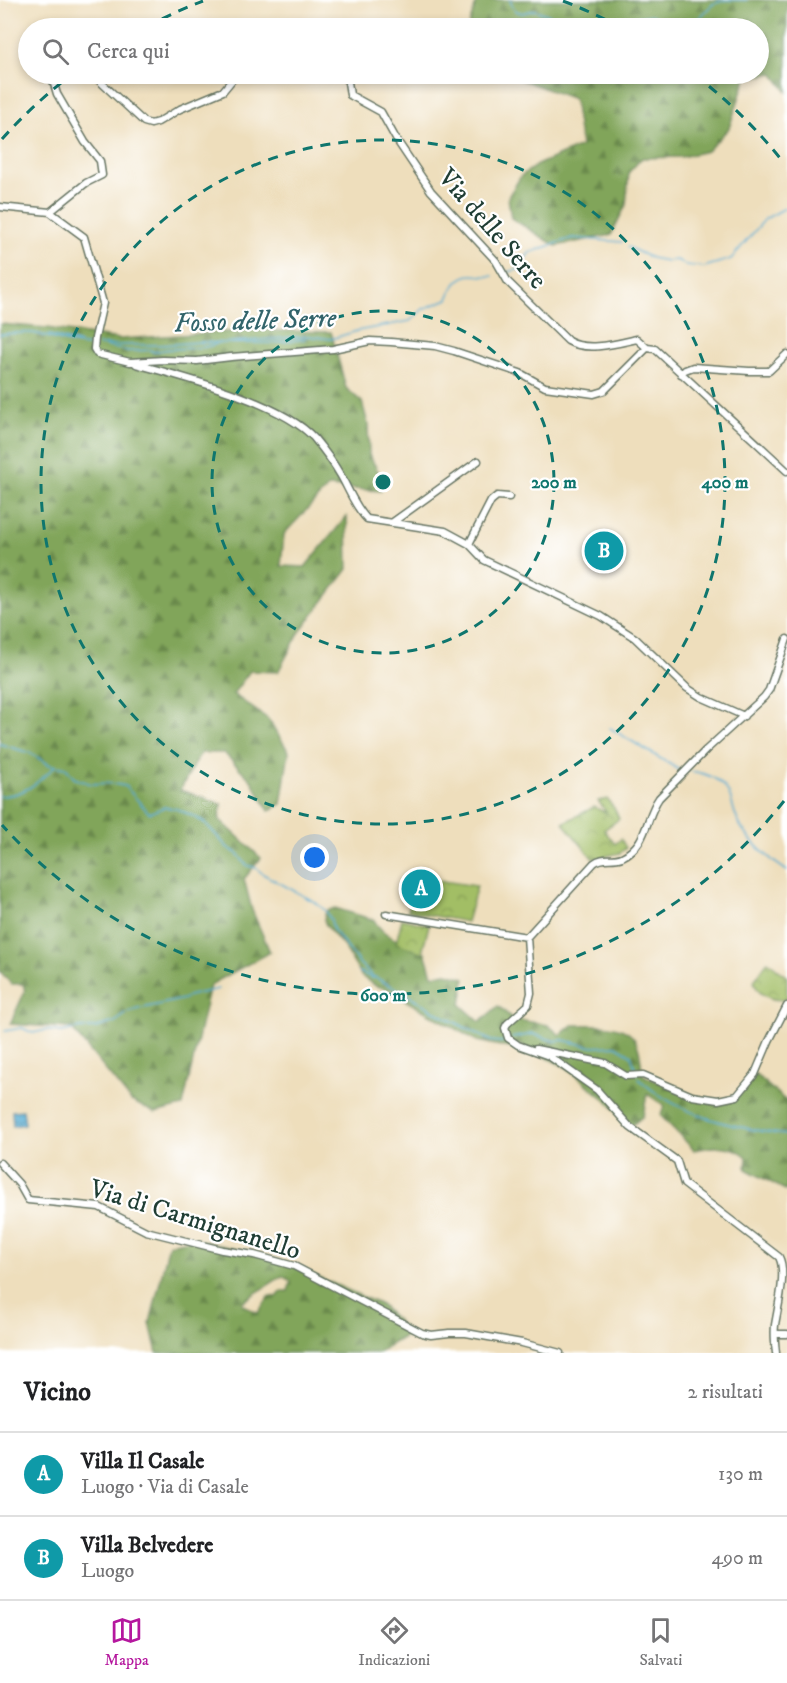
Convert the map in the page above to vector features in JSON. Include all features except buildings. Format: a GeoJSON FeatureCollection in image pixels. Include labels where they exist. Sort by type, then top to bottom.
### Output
{"type":"FeatureCollection","features":[{"type":"Feature","properties":{"kind":"street"},"geometry":{"type":"LineString","coordinates":[[50,212],[86,183],[102,176],[100,161],[57,94],[54,84]]}},
{"type":"Feature","properties":{"kind":"street"},"geometry":{"type":"LineString","coordinates":[[103,84],[144,122],[151,124],[223,91],[229,84]]}},
{"type":"Feature","properties":{"kind":"street","name":"Via delle Serre"},"geometry":{"type":"LineString","coordinates":[[348,84],[350,95],[381,112],[431,191],[496,261],[508,282],[568,341],[577,346],[587,347],[637,339],[646,348]]}},
{"type":"Feature","properties":{"kind":"street"},"geometry":{"type":"LineString","coordinates":[[0,207],[50,212],[82,234],[103,303],[94,346],[97,354],[182,377],[257,403],[295,423],[312,436],[325,452],[361,513],[367,519],[445,531],[469,544],[484,560],[601,616],[635,638],[687,688],[701,697],[744,716]]}},
{"type":"Feature","properties":{"kind":"street"},"geometry":{"type":"LineString","coordinates":[[130,362],[163,360],[197,362],[333,349],[370,341],[391,342],[435,346],[520,373],[545,387],[594,394],[604,391],[646,348],[655,349],[787,471]]}},
{"type":"Feature","properties":{"kind":"street"},"geometry":{"type":"LineString","coordinates":[[681,374],[685,369],[693,367],[769,371],[787,354]]}},
{"type":"Feature","properties":{"kind":"street"},"geometry":{"type":"LineString","coordinates":[[393,522],[478,461]]}},
{"type":"Feature","properties":{"kind":"street"},"geometry":{"type":"LineString","coordinates":[[469,544],[491,501],[497,496],[509,497]]}},
{"type":"Feature","properties":{"kind":"street"},"geometry":{"type":"LineString","coordinates":[[776,1353],[775,1334],[785,1273],[784,1262],[684,1184],[676,1161],[630,1127],[597,1090],[558,1062],[508,1038],[505,1028],[528,1005],[531,993],[526,937],[594,862],[600,858],[621,857],[638,844],[646,832],[653,807],[659,798],[769,690],[787,639]]}},
{"type":"Feature","properties":{"kind":"street"},"geometry":{"type":"LineString","coordinates":[[386,914],[526,937]]}},
{"type":"Feature","properties":{"kind":"street"},"geometry":{"type":"LineString","coordinates":[[529,1048],[549,1050],[605,1063],[626,1076],[637,1075],[692,1096],[718,1100],[737,1096],[755,1074],[787,1006]]}},
{"type":"Feature","properties":{"kind":"street","name":"Via di Carmignanello"},"geometry":{"type":"LineString","coordinates":[[0,1163],[19,1184],[28,1200],[99,1207],[146,1231],[294,1266],[422,1333],[431,1335],[466,1333],[522,1343],[560,1353]]}},
{"type":"Feature","properties":{"kind":"street"},"geometry":{"type":"LineString","coordinates":[[775,1334],[787,1334]]}},
{"type":"Feature","properties":{"kind":"green space"},"geometry":{"type":"Polygon","coordinates":[[[477,0],[787,0],[787,92],[773,73],[769,74],[769,18],[471,18],[477,0]]]}},
{"type":"Feature","properties":{"kind":"green space"},"geometry":{"type":"Polygon","coordinates":[[[533,84],[744,84],[729,128],[707,151],[681,157],[642,158],[629,172],[626,205],[611,235],[556,246],[511,218],[508,197],[521,176],[537,165],[581,146],[574,99],[533,84]]]}},
{"type":"Feature","properties":{"kind":"green space"},"geometry":{"type":"Polygon","coordinates":[[[0,324],[47,328],[120,339],[253,330],[331,332],[346,388],[362,402],[368,424],[369,455],[381,476],[381,491],[328,487],[284,534],[281,566],[305,567],[347,516],[348,569],[299,633],[278,672],[250,671],[233,694],[268,719],[289,752],[281,804],[269,811],[251,780],[224,753],[201,753],[180,790],[222,804],[219,819],[261,858],[244,879],[252,910],[270,952],[210,985],[183,1106],[155,1113],[131,1101],[71,1028],[10,1024],[25,991],[23,984],[11,984],[0,971],[0,324]]]}},
{"type":"Feature","properties":{"kind":"green space"},"geometry":{"type":"Polygon","coordinates":[[[607,799],[619,819],[604,830],[615,844],[621,839],[626,848],[620,853],[593,859],[563,823],[594,807],[607,813],[598,801],[607,799]]]}},
{"type":"Feature","properties":{"kind":"green space"},"geometry":{"type":"Polygon","coordinates":[[[436,880],[477,886],[467,922],[408,911],[412,896],[429,901],[436,880]]]}},
{"type":"Feature","properties":{"kind":"green space"},"geometry":{"type":"Polygon","coordinates":[[[335,908],[374,920],[390,936],[425,952],[432,975],[447,973],[465,978],[461,1005],[480,1022],[498,1006],[513,1019],[548,1025],[560,1035],[572,1025],[601,1025],[620,1029],[634,1039],[639,1050],[643,1075],[676,1090],[703,1098],[727,1100],[737,1096],[755,1074],[785,1100],[787,1099],[787,1191],[746,1169],[747,1157],[735,1149],[722,1147],[694,1150],[661,1116],[664,1105],[647,1094],[643,1116],[630,1127],[607,1101],[566,1067],[518,1044],[510,1048],[477,1041],[391,990],[376,986],[362,977],[344,947],[326,925],[324,920],[326,911],[335,908]]]}},
{"type":"Feature","properties":{"kind":"green space"},"geometry":{"type":"Polygon","coordinates":[[[402,919],[429,925],[422,953],[396,943],[402,919]]]}},
{"type":"Feature","properties":{"kind":"green space"},"geometry":{"type":"Polygon","coordinates":[[[768,961],[787,977],[787,999],[777,1000],[767,997],[756,986],[754,981],[768,961]]]}},
{"type":"Feature","properties":{"kind":"green space"},"geometry":{"type":"Polygon","coordinates":[[[194,1239],[270,1257],[381,1305],[410,1333],[377,1353],[157,1353],[150,1323],[169,1244],[194,1239]],[[282,1276],[242,1302],[243,1305],[258,1313],[269,1296],[277,1297],[282,1291],[288,1291],[291,1281],[282,1276]]]}},
{"type":"Feature","properties":{"kind":"water"},"geometry":{"type":"Polygon","coordinates":[[[23,1110],[25,1124],[13,1126],[12,1111],[23,1110]]]}},
{"type":"Feature","properties":{"kind":"waterway"},"geometry":{"type":"LineString","coordinates":[[510,0],[516,11],[522,13],[535,10],[557,18]]}},
{"type":"Feature","properties":{"kind":"waterway"},"geometry":{"type":"LineString","coordinates":[[699,18],[713,4],[725,0],[747,0]]}},
{"type":"Feature","properties":{"kind":"waterway"},"geometry":{"type":"LineString","coordinates":[[568,18],[594,15],[600,18]]}},
{"type":"Feature","properties":{"kind":"waterway"},"geometry":{"type":"LineString","coordinates":[[630,18],[652,15],[658,18]]}},
{"type":"Feature","properties":{"kind":"waterway","name":"Fosso delle Serre"},"geometry":{"type":"LineString","coordinates":[[628,247],[651,258],[677,260],[685,265],[704,267],[731,259],[765,219],[787,207]]}},
{"type":"Feature","properties":{"kind":"waterway","name":"Fosso delle Serre"},"geometry":{"type":"LineString","coordinates":[[505,273],[519,269],[529,253],[572,238],[622,242]]}},
{"type":"Feature","properties":{"kind":"waterway","name":"Fosso delle Serre"},"geometry":{"type":"LineString","coordinates":[[98,345],[223,343],[309,336],[331,339],[357,331],[410,321],[423,309],[448,299],[454,287],[463,277],[493,276]]}},
{"type":"Feature","properties":{"kind":"waterway","name":"Fosso delle Serre"},"geometry":{"type":"LineString","coordinates":[[0,334],[33,333],[72,344],[93,346]]}},
{"type":"Feature","properties":{"kind":"waterway","name":"Fosso delle Serre"},"geometry":{"type":"LineString","coordinates":[[49,335],[80,344]]}},
{"type":"Feature","properties":{"kind":"waterway","name":"Fosso delle Serre"},"geometry":{"type":"LineString","coordinates":[[230,343],[273,343],[305,339]]}},
{"type":"Feature","properties":{"kind":"waterway"},"geometry":{"type":"LineString","coordinates":[[105,346],[128,351],[150,350],[154,352],[201,348],[216,344]]}},
{"type":"Feature","properties":{"kind":"waterway"},"geometry":{"type":"LineString","coordinates":[[610,728],[681,771]]}},
{"type":"Feature","properties":{"kind":"waterway"},"geometry":{"type":"LineString","coordinates":[[0,744],[30,753],[50,765],[66,768],[74,778],[91,784],[109,783],[125,786],[149,813],[165,807],[177,809],[195,817],[206,824],[227,847],[238,854],[246,865],[256,868],[325,910],[333,929],[372,976],[491,1041],[508,1040]]}},
{"type":"Feature","properties":{"kind":"waterway"},"geometry":{"type":"LineString","coordinates":[[0,796],[16,794],[30,788],[54,767]]}},
{"type":"Feature","properties":{"kind":"waterway"},"geometry":{"type":"LineString","coordinates":[[690,771],[707,775],[722,784],[729,794],[736,817],[744,832],[761,851],[787,871]]}},
{"type":"Feature","properties":{"kind":"waterway"},"geometry":{"type":"LineString","coordinates":[[359,972],[373,978]]}},
{"type":"Feature","properties":{"kind":"waterway"},"geometry":{"type":"LineString","coordinates":[[5,1031],[22,1028],[33,1033],[46,1030],[62,1032],[95,1028],[115,1022],[129,1012],[138,1009],[218,989]]}},
{"type":"Feature","properties":{"kind":"waterway"},"geometry":{"type":"LineString","coordinates":[[512,1038],[533,1034],[554,1041],[563,1040],[593,1047],[616,1046],[631,1055],[637,1074]]}},
{"type":"Feature","properties":{"kind":"waterway"},"geometry":{"type":"LineString","coordinates":[[639,1079],[655,1092],[689,1111],[727,1124],[787,1135]]}},
{"type":"Feature","properties":{"kind":"place","name":"Villa Belvedere"},"geometry":{"type":"Point","coordinates":[604,551]}},
{"type":"Feature","properties":{"kind":"place","name":"Villa Il Casale"},"geometry":{"type":"Point","coordinates":[421,889]}}]}
